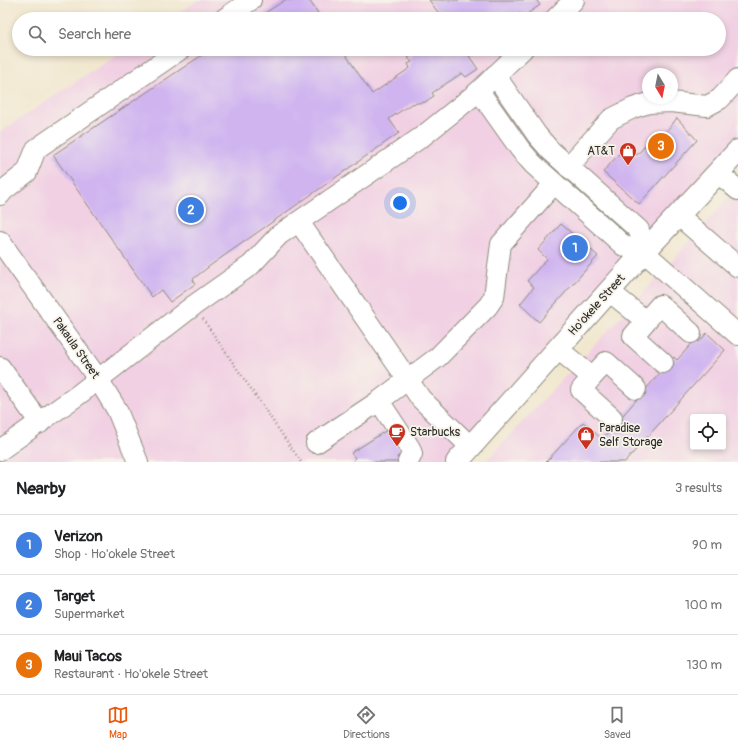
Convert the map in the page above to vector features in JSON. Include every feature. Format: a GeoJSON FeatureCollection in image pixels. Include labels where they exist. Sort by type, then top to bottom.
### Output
{"type":"FeatureCollection","features":[{"type":"Feature","properties":{"kind":"main road","name":"Ho'okele Street"},"geometry":{"type":"LineString","coordinates":[[464,454],[644,252],[738,151]]}},
{"type":"Feature","properties":{"kind":"street"},"geometry":{"type":"LineString","coordinates":[[234,12],[251,0]]}},
{"type":"Feature","properties":{"kind":"street"},"geometry":{"type":"LineString","coordinates":[[563,12],[574,0]]}},
{"type":"Feature","properties":{"kind":"street"},"geometry":{"type":"LineString","coordinates":[[0,196],[4,190],[27,172],[36,149],[171,56]]}},
{"type":"Feature","properties":{"kind":"street"},"geometry":{"type":"LineString","coordinates":[[0,450],[40,423],[193,306],[251,265],[279,235],[423,136],[480,91],[515,56]]}},
{"type":"Feature","properties":{"kind":"street"},"geometry":{"type":"LineString","coordinates":[[495,75],[537,135],[568,167],[639,230],[644,252]]}},
{"type":"Feature","properties":{"kind":"street"},"geometry":{"type":"LineString","coordinates":[[568,167],[611,119],[633,108],[649,104],[671,102],[707,106],[720,99],[738,78]]}},
{"type":"Feature","properties":{"kind":"street"},"geometry":{"type":"LineString","coordinates":[[480,91],[520,149],[554,184],[624,246],[644,252],[738,334]]}},
{"type":"Feature","properties":{"kind":"street"},"geometry":{"type":"LineString","coordinates":[[718,173],[738,190]]}},
{"type":"Feature","properties":{"kind":"street"},"geometry":{"type":"LineString","coordinates":[[316,443],[379,401],[438,357],[488,306],[494,297],[501,244],[554,184]]}},
{"type":"Feature","properties":{"kind":"street"},"geometry":{"type":"LineString","coordinates":[[678,215],[738,268]]}},
{"type":"Feature","properties":{"kind":"street"},"geometry":{"type":"LineString","coordinates":[[299,222],[421,399],[464,454]]}},
{"type":"Feature","properties":{"kind":"street","name":"Pakaula Street"},"geometry":{"type":"LineString","coordinates":[[0,241],[98,379],[117,410],[138,462]]}},
{"type":"Feature","properties":{"kind":"street"},"geometry":{"type":"LineString","coordinates":[[609,291],[646,321]]}},
{"type":"Feature","properties":{"kind":"street"},"geometry":{"type":"LineString","coordinates":[[663,363],[633,336],[660,305],[691,333]]}},
{"type":"Feature","properties":{"kind":"street"},"geometry":{"type":"LineString","coordinates":[[558,349],[592,377]]}},
{"type":"Feature","properties":{"kind":"street"},"geometry":{"type":"LineString","coordinates":[[612,418],[581,390],[606,362],[636,389]]}},
{"type":"Feature","properties":{"kind":"street"},"geometry":{"type":"LineString","coordinates":[[0,367],[40,423]]}},
{"type":"Feature","properties":{"kind":"street"},"geometry":{"type":"LineString","coordinates":[[379,401],[410,448],[412,454],[408,462]]}},
{"type":"Feature","properties":{"kind":"path"},"geometry":{"type":"LineString","coordinates":[[193,306],[302,462]]}},
{"type":"Feature","properties":{"kind":"shaded area"},"geometry":{"type":"Polygon","coordinates":[[[198,0],[738,0],[738,151],[457,462],[0,462],[0,132],[114,56],[726,56],[726,12],[180,12],[198,0]]]}},
{"type":"Feature","properties":{"kind":"shaded area"},"geometry":{"type":"Polygon","coordinates":[[[738,187],[738,462],[485,462],[656,279],[738,187]]]}},
{"type":"Feature","properties":{"kind":"building"},"geometry":{"type":"Polygon","coordinates":[[[285,0],[309,0],[317,12],[267,12],[285,0]]]}},
{"type":"Feature","properties":{"kind":"building"},"geometry":{"type":"Polygon","coordinates":[[[429,0],[538,0],[537,1],[540,5],[530,12],[438,12],[429,0]]]}},
{"type":"Feature","properties":{"kind":"building"},"geometry":{"type":"Polygon","coordinates":[[[201,56],[347,56],[372,94],[410,68],[408,64],[412,62],[408,58],[411,56],[469,56],[478,69],[466,77],[462,73],[432,93],[434,96],[425,102],[411,104],[389,119],[399,133],[211,265],[193,279],[195,284],[170,302],[161,290],[152,297],[53,155],[201,56]]]}},
{"type":"Feature","properties":{"kind":"building"},"geometry":{"type":"Polygon","coordinates":[[[677,118],[697,140],[639,204],[603,172],[625,147],[637,155],[656,133],[662,137],[677,118]]]}},
{"type":"Feature","properties":{"kind":"building"},"geometry":{"type":"Polygon","coordinates":[[[561,224],[598,256],[539,322],[520,304],[534,287],[527,281],[547,259],[538,250],[561,224]]]}},
{"type":"Feature","properties":{"kind":"building"},"geometry":{"type":"Polygon","coordinates":[[[707,333],[725,350],[625,462],[546,462],[583,422],[602,439],[674,357],[677,360],[696,339],[699,342],[707,333]]]}},
{"type":"Feature","properties":{"kind":"building"},"geometry":{"type":"Polygon","coordinates":[[[387,430],[402,454],[397,457],[400,462],[352,462],[355,458],[351,453],[387,430]]]}},
{"type":"Feature","properties":{"kind":"place","name":"Maui Tacos"},"geometry":{"type":"Point","coordinates":[661,146]}},
{"type":"Feature","properties":{"kind":"place","name":"AT&T"},"geometry":{"type":"Point","coordinates":[628,166]}},
{"type":"Feature","properties":{"kind":"place","name":"Target"},"geometry":{"type":"Point","coordinates":[191,210]}},
{"type":"Feature","properties":{"kind":"place","name":"Verizon"},"geometry":{"type":"Point","coordinates":[575,248]}},
{"type":"Feature","properties":{"kind":"place","name":"Starbucks"},"geometry":{"type":"Point","coordinates":[397,447]}},
{"type":"Feature","properties":{"kind":"place","name":"Paradise Self Storage"},"geometry":{"type":"Point","coordinates":[586,450]}}]}
